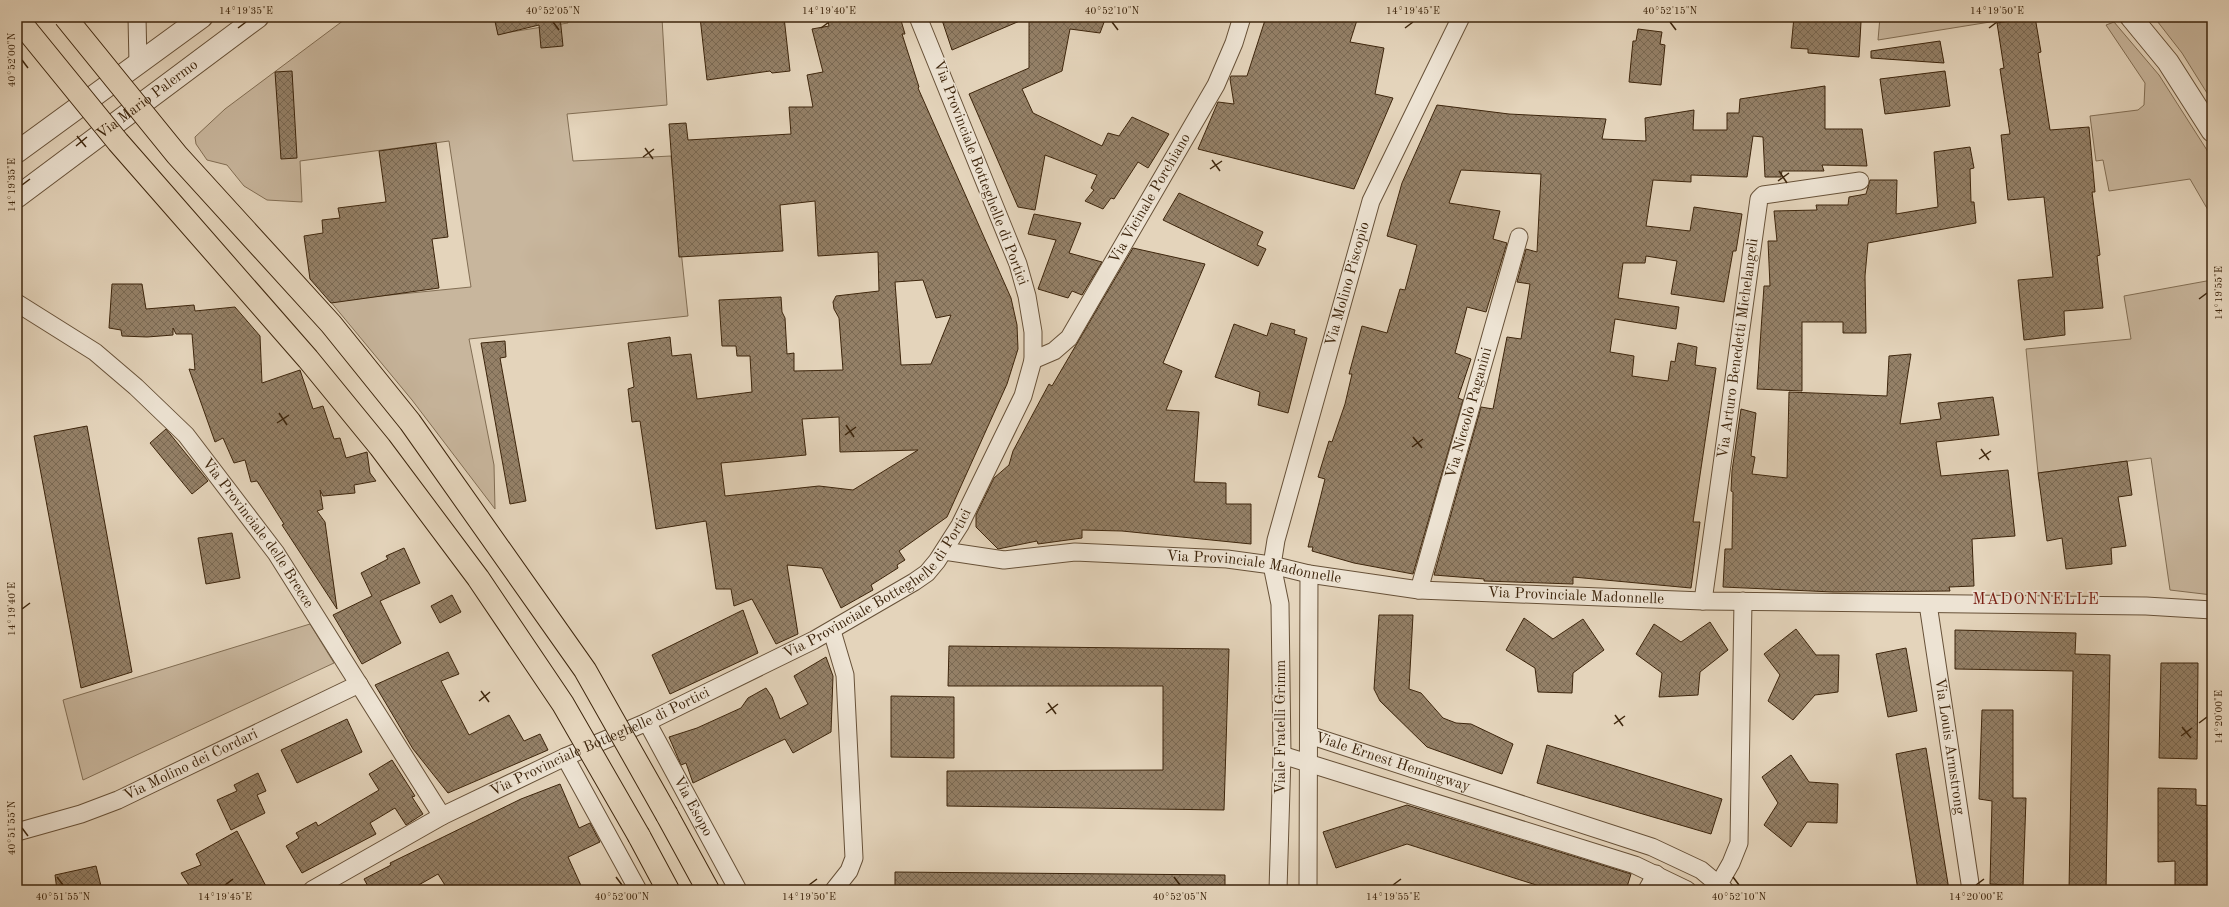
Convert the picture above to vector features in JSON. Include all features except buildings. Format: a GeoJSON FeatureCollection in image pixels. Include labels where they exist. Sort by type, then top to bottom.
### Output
{"type":"FeatureCollection","features":[{"type":"Feature","properties":{"kind":"highway"},"geometry":{"type":"LineString","coordinates":[[65,17],[177,155],[331,324],[410,422],[585,670],[708,890]]}},
{"type":"Feature","properties":{"kind":"highway"},"geometry":{"type":"LineString","coordinates":[[17,18],[118,142],[308,359],[380,447],[478,578],[563,704],[668,890]]}},
{"type":"Feature","properties":{"kind":"street"},"geometry":{"type":"LineString","coordinates":[[137,17],[138,64]]}},
{"type":"Feature","properties":{"kind":"street"},"geometry":{"type":"LineString","coordinates":[[17,152],[202,17]]}},
{"type":"Feature","properties":{"kind":"street","name":"Via Mario Palermo"},"geometry":{"type":"LineString","coordinates":[[17,197],[258,17]]}},
{"type":"Feature","properties":{"kind":"street","name":"Via Provinciale Botteghelle di Portici"},"geometry":{"type":"LineString","coordinates":[[312,890],[442,816],[565,757],[647,722],[832,631],[927,573],[944,551],[960,525],[1023,396],[1033,360],[1033,332],[1027,296],[1018,264],[918,17]]}},
{"type":"Feature","properties":{"kind":"street","name":"Via Vicinale Porchiano"},"geometry":{"type":"LineString","coordinates":[[1033,360],[1054,352],[1069,338],[1216,85],[1234,43],[1242,17]]}},
{"type":"Feature","properties":{"kind":"street","name":"Via Molino Piscopio"},"geometry":{"type":"LineString","coordinates":[[1272,565],[1276,540],[1371,201],[1461,17]]}},
{"type":"Feature","properties":{"kind":"street"},"geometry":{"type":"LineString","coordinates":[[2131,17],[2168,62],[2212,131]]}},
{"type":"Feature","properties":{"kind":"street","name":"Via Arturo Benedetti Michelangeli"},"geometry":{"type":"LineString","coordinates":[[1703,601],[1759,199],[1763,195],[1860,181]]}},
{"type":"Feature","properties":{"kind":"street","name":"Via Niccolò Paganini"},"geometry":{"type":"LineString","coordinates":[[1419,590],[1519,237]]}},
{"type":"Feature","properties":{"kind":"street","name":"Via Provinciale delle Brecce"},"geometry":{"type":"LineString","coordinates":[[17,303],[95,352],[136,387],[186,435],[276,553],[442,816]]}},
{"type":"Feature","properties":{"kind":"street","name":"Via Provinciale Madonnelle"},"geometry":{"type":"LineString","coordinates":[[944,551],[997,559],[1075,552],[1227,559],[1272,565],[1309,574],[1419,590],[1703,601],[2146,606],[2212,610]]}},
{"type":"Feature","properties":{"kind":"street","name":"Viale Fratelli Grimm"},"geometry":{"type":"LineString","coordinates":[[1272,565],[1280,604],[1282,754],[1278,890]]}},
{"type":"Feature","properties":{"kind":"street","name":"Viale Fratelli Grimm"},"geometry":{"type":"LineString","coordinates":[[1308,890],[1309,574]]}},
{"type":"Feature","properties":{"kind":"street"},"geometry":{"type":"LineString","coordinates":[[1722,887],[1738,843],[1743,602]]}},
{"type":"Feature","properties":{"kind":"street","name":"Via Louis Armstrong"},"geometry":{"type":"LineString","coordinates":[[1928,604],[1971,890]]}},
{"type":"Feature","properties":{"kind":"street"},"geometry":{"type":"LineString","coordinates":[[832,631],[845,675],[854,858],[849,871],[834,890]]}},
{"type":"Feature","properties":{"kind":"street","name":"Via Molino dei Cordari"},"geometry":{"type":"LineString","coordinates":[[17,832],[81,814],[118,800],[359,684]]}},
{"type":"Feature","properties":{"kind":"street","name":"Via Esopo"},"geometry":{"type":"LineString","coordinates":[[647,722],[738,890]]}},
{"type":"Feature","properties":{"kind":"street","name":"Viale Ernest Hemingway"},"geometry":{"type":"LineString","coordinates":[[1282,754],[1308,735],[1652,847],[1701,870],[1722,887]]}},
{"type":"Feature","properties":{"kind":"street","name":"Viale Ernest Hemingway"},"geometry":{"type":"LineString","coordinates":[[1282,754],[1627,862],[1656,874],[1686,890]]}},
{"type":"Feature","properties":{"kind":"street"},"geometry":{"type":"LineString","coordinates":[[565,757],[638,890]]}},
{"type":"Feature","properties":{"kind":"street"},"geometry":{"type":"LineString","coordinates":[[1646,890],[1656,874]]}},
{"type":"Feature","properties":{"kind":"shaded area"},"geometry":{"type":"Polygon","coordinates":[[[348,17],[495,17],[498,34],[568,23],[567,17],[665,17],[662,18],[667,105],[567,114],[573,161],[671,156],[688,316],[469,339],[494,465],[495,509],[412,400],[330,301],[471,287],[449,141],[300,161],[302,202],[267,200],[244,186],[227,165],[207,160],[196,144],[195,137],[225,109],[348,17]]]}},
{"type":"Feature","properties":{"kind":"shaded area"},"geometry":{"type":"Polygon","coordinates":[[[1880,17],[1990,17],[1990,22],[1878,40],[1880,17]]]}},
{"type":"Feature","properties":{"kind":"shaded area"},"geometry":{"type":"Polygon","coordinates":[[[2154,17],[2212,17],[2212,101],[2182,53],[2154,17]]]}},
{"type":"Feature","properties":{"kind":"shaded area"},"geometry":{"type":"Polygon","coordinates":[[[2114,22],[2159,75],[2212,158],[2212,217],[2190,179],[2109,191],[2103,160],[2096,161],[2090,116],[2138,110],[2144,105],[2145,83],[2106,25],[2114,22]]]}},
{"type":"Feature","properties":{"kind":"shaded area"},"geometry":{"type":"Polygon","coordinates":[[[2212,280],[2212,595],[2170,590],[2151,458],[2038,473],[2026,349],[2131,339],[2124,296],[2212,280]]]}},
{"type":"Feature","properties":{"kind":"shaded area"},"geometry":{"type":"Polygon","coordinates":[[[310,624],[334,663],[83,780],[63,700],[310,624]]]}},
{"type":"Feature","properties":{"kind":"district","name":"MADONNELLE"},"geometry":{"type":"Point","coordinates":[2036,600]}}]}
